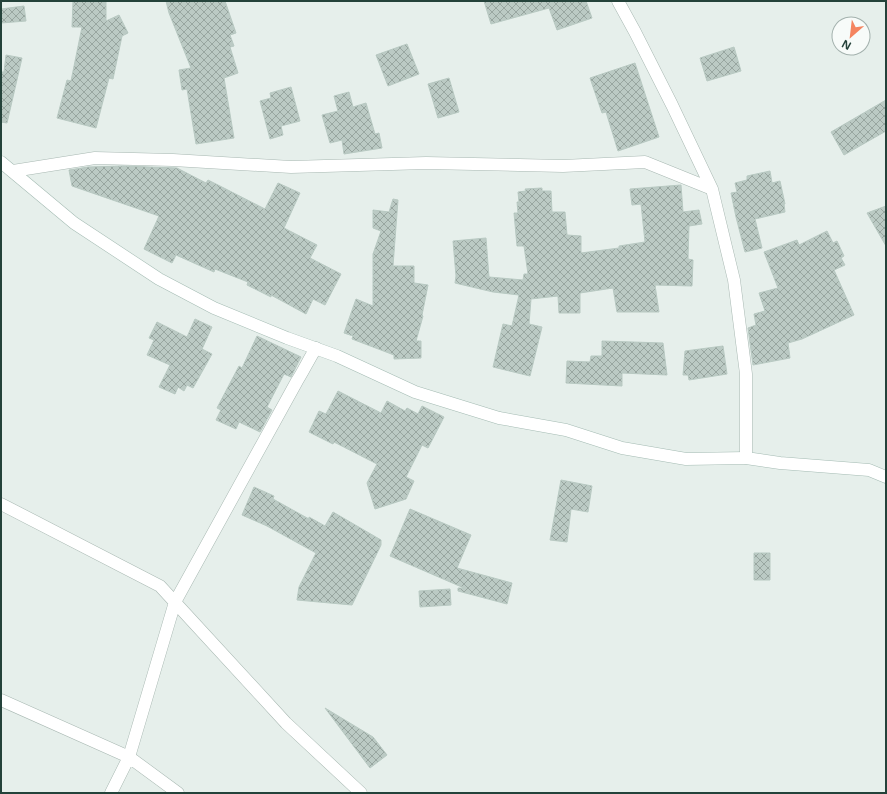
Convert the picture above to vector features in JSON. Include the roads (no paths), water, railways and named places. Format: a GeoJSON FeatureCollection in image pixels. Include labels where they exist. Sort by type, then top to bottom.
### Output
{"type":"FeatureCollection","features":[{"type":"Feature","properties":{"kind":"street"},"geometry":{"type":"LineString","coordinates":[[618,1],[672,105],[712,189],[734,280],[744,358],[746,374],[746,458]]}},
{"type":"Feature","properties":{"kind":"street"},"geometry":{"type":"LineString","coordinates":[[12,171],[95,158],[173,160],[290,167],[426,163],[563,166],[645,162],[712,189]]}},
{"type":"Feature","properties":{"kind":"street"},"geometry":{"type":"LineString","coordinates":[[1,162],[74,223],[159,278],[214,308],[287,338],[337,356],[415,392],[499,418],[566,430],[622,448],[686,458],[746,458],[780,463],[869,470],[886,477]]}},
{"type":"Feature","properties":{"kind":"street"},"geometry":{"type":"LineString","coordinates":[[111,793],[129,757],[175,602],[316,348]]}},
{"type":"Feature","properties":{"kind":"street"},"geometry":{"type":"LineString","coordinates":[[1,504],[160,586],[286,723],[361,793]]}},
{"type":"Feature","properties":{"kind":"street"},"geometry":{"type":"LineString","coordinates":[[1,700],[129,757],[178,793]]}}]}
